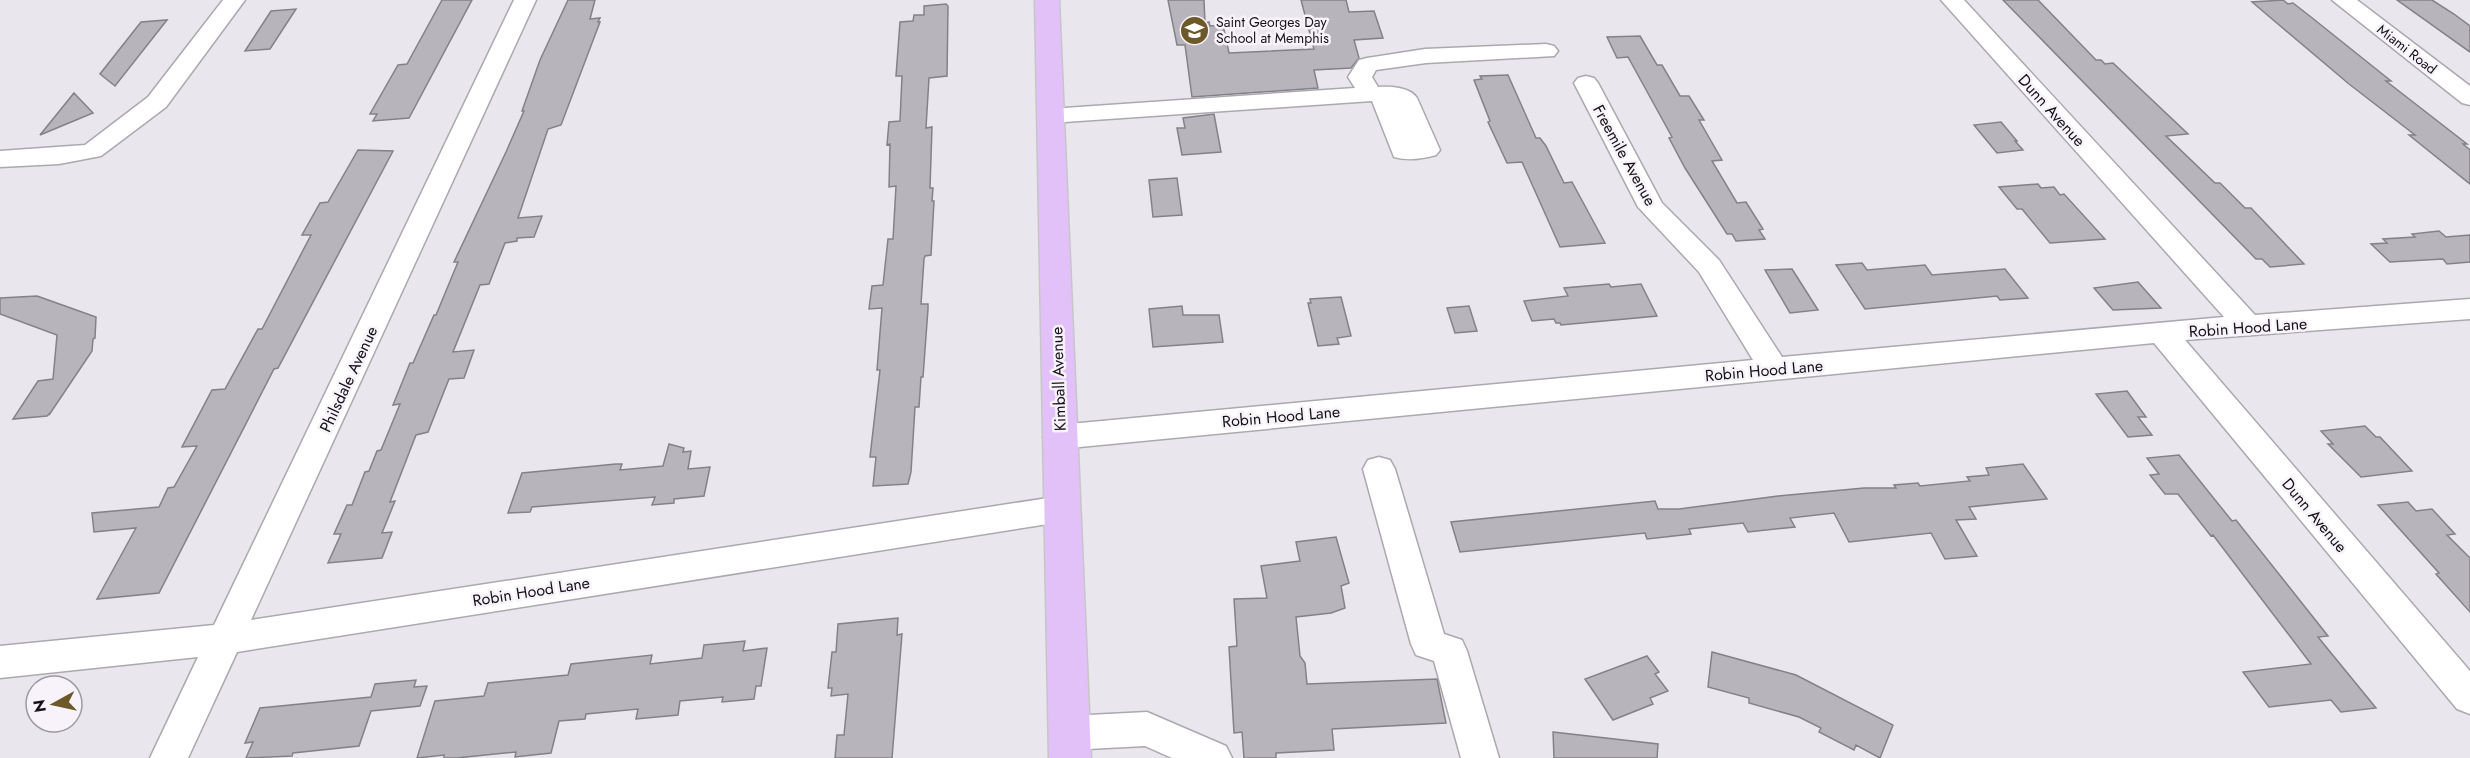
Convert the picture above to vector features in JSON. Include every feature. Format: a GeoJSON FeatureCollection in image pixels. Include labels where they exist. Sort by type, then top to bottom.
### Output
{"type":"FeatureCollection","features":[{"type":"Feature","properties":{"kind":"main road","name":"Kimball Avenue"},"geometry":{"type":"LineString","coordinates":[[1047,0],[1060,509],[1069,746]]}},
{"type":"Feature","properties":{"kind":"street"},"geometry":{"type":"LineString","coordinates":[[0,159],[59,156],[92,151],[157,102],[234,0]]}},
{"type":"Feature","properties":{"kind":"street","name":"Philsdale Avenue"},"geometry":{"type":"LineString","coordinates":[[169,758],[525,0]]}},
{"type":"Feature","properties":{"kind":"street","name":"Dunn Avenue"},"geometry":{"type":"LineString","coordinates":[[1952,0],[2249,327]]}},
{"type":"Feature","properties":{"kind":"street","name":"Miami Road"},"geometry":{"type":"LineString","coordinates":[[2343,0],[2470,98]]}},
{"type":"Feature","properties":{"kind":"street"},"geometry":{"type":"LineString","coordinates":[[1380,93],[1360,77],[1367,65],[1388,60],[1407,62],[1425,56],[1546,51]]}},
{"type":"Feature","properties":{"kind":"street"},"geometry":{"type":"LineString","coordinates":[[1050,116],[1380,93],[1404,86],[1413,75],[1407,62]]}},
{"type":"Feature","properties":{"kind":"street","name":"Freemile Avenue"},"geometry":{"type":"LineString","coordinates":[[1586,83],[1651,207],[1709,266],[1774,369]]}},
{"type":"Feature","properties":{"kind":"street","name":"Robin Hood Lane"},"geometry":{"type":"LineString","coordinates":[[1059,437],[2161,332],[2470,309]]}},
{"type":"Feature","properties":{"kind":"street","name":"Dunn Avenue"},"geometry":{"type":"LineString","coordinates":[[2161,332],[2470,698]]}},
{"type":"Feature","properties":{"kind":"street"},"geometry":{"type":"LineString","coordinates":[[1379,469],[1429,644],[1449,651],[1480,758]]}},
{"type":"Feature","properties":{"kind":"street","name":"Robin Hood Lane"},"geometry":{"type":"LineString","coordinates":[[0,662],[226,639],[1060,509]]}},
{"type":"Feature","properties":{"kind":"street"},"geometry":{"type":"LineString","coordinates":[[1069,746],[1147,729],[1213,758]]}},
{"type":"Feature","properties":{"kind":"building"},"geometry":{"type":"Polygon","coordinates":[[[442,0],[472,0],[409,118],[373,121],[377,114],[370,114],[398,65],[407,64],[442,0]]]}},
{"type":"Feature","properties":{"kind":"building"},"geometry":{"type":"Polygon","coordinates":[[[568,0],[595,0],[590,19],[600,18],[598,22],[600,22],[561,125],[548,129],[518,218],[542,216],[534,237],[517,238],[517,241],[505,243],[489,284],[480,285],[453,352],[474,350],[464,378],[449,379],[428,432],[416,435],[390,502],[395,501],[382,533],[392,532],[382,558],[328,563],[341,534],[334,534],[347,505],[352,505],[365,472],[369,471],[377,451],[381,450],[400,404],[393,405],[410,363],[413,363],[434,315],[436,315],[458,262],[454,262],[524,111],[522,111],[540,60],[568,0]]]}},
{"type":"Feature","properties":{"kind":"building"},"geometry":{"type":"Polygon","coordinates":[[[1168,0],[1204,0],[1205,23],[1209,22],[1210,26],[1223,25],[1229,53],[1314,49],[1301,0],[1346,0],[1349,12],[1374,11],[1383,38],[1354,40],[1359,58],[1351,68],[1314,70],[1318,88],[1192,97],[1185,45],[1177,45],[1168,0]]]}},
{"type":"Feature","properties":{"kind":"building"},"geometry":{"type":"Polygon","coordinates":[[[2003,0],[2038,0],[2096,60],[2101,60],[2105,64],[2113,63],[2188,134],[2166,136],[2215,183],[2220,183],[2245,208],[2251,208],[2304,264],[2270,267],[2262,259],[2256,259],[2003,0]]]}},
{"type":"Feature","properties":{"kind":"building"},"geometry":{"type":"Polygon","coordinates":[[[2283,0],[2288,4],[2293,3],[2311,17],[2391,81],[2386,81],[2467,144],[2463,144],[2470,150],[2470,184],[2409,135],[2415,135],[2349,84],[2252,2],[2283,0]]]}},
{"type":"Feature","properties":{"kind":"building"},"geometry":{"type":"Polygon","coordinates":[[[2397,0],[2432,0],[2454,14],[2470,26],[2470,52],[2397,0]]]}},
{"type":"Feature","properties":{"kind":"building"},"geometry":{"type":"Polygon","coordinates":[[[946,4],[948,6],[947,76],[929,78],[926,128],[932,127],[930,188],[933,188],[932,201],[934,201],[931,255],[925,256],[924,259],[921,304],[928,304],[928,309],[923,377],[921,377],[919,407],[915,407],[911,472],[908,484],[873,486],[876,457],[870,457],[880,370],[877,370],[882,308],[869,309],[872,286],[883,285],[888,239],[893,239],[896,186],[889,187],[890,144],[887,145],[889,122],[900,121],[902,76],[896,76],[900,22],[913,21],[914,15],[924,15],[924,6],[946,4]]]}},
{"type":"Feature","properties":{"kind":"building"},"geometry":{"type":"Polygon","coordinates":[[[296,9],[270,49],[245,51],[271,11],[296,9]]]}},
{"type":"Feature","properties":{"kind":"building"},"geometry":{"type":"Polygon","coordinates":[[[167,20],[115,86],[100,74],[141,22],[167,20]]]}},
{"type":"Feature","properties":{"kind":"building"},"geometry":{"type":"Polygon","coordinates":[[[1640,36],[1657,65],[1662,65],[1680,96],[1689,96],[1704,120],[1699,120],[1722,160],[1712,161],[1737,203],[1746,202],[1763,229],[1759,230],[1765,239],[1736,241],[1732,234],[1727,234],[1685,168],[1669,138],[1672,137],[1628,57],[1617,58],[1607,37],[1640,36]]]}},
{"type":"Feature","properties":{"kind":"building"},"geometry":{"type":"Polygon","coordinates":[[[1508,75],[1536,138],[1540,138],[1546,146],[1564,183],[1572,182],[1605,243],[1560,247],[1522,162],[1507,163],[1488,122],[1490,121],[1474,80],[1482,79],[1480,76],[1508,75]]]}},
{"type":"Feature","properties":{"kind":"building"},"geometry":{"type":"Polygon","coordinates":[[[74,93],[93,113],[40,135],[74,93]]]}},
{"type":"Feature","properties":{"kind":"building"},"geometry":{"type":"Polygon","coordinates":[[[1214,114],[1221,152],[1182,155],[1177,128],[1185,128],[1183,118],[1214,114]]]}},
{"type":"Feature","properties":{"kind":"building"},"geometry":{"type":"Polygon","coordinates":[[[2001,122],[2023,150],[1997,153],[1974,125],[2001,122]]]}},
{"type":"Feature","properties":{"kind":"building"},"geometry":{"type":"Polygon","coordinates":[[[358,150],[393,151],[278,368],[274,369],[159,593],[97,599],[136,528],[94,532],[92,513],[159,507],[168,488],[174,487],[197,446],[182,447],[212,390],[225,389],[258,329],[262,329],[311,235],[302,235],[320,203],[328,202],[358,150]]]}},
{"type":"Feature","properties":{"kind":"building"},"geometry":{"type":"Polygon","coordinates":[[[1177,178],[1182,215],[1153,217],[1149,180],[1177,178]]]}},
{"type":"Feature","properties":{"kind":"building"},"geometry":{"type":"Polygon","coordinates":[[[2038,184],[2041,188],[2054,187],[2060,195],[2064,194],[2105,239],[2050,243],[2022,209],[2017,209],[1999,187],[2038,184]]]}},
{"type":"Feature","properties":{"kind":"building"},"geometry":{"type":"Polygon","coordinates":[[[2439,231],[2446,237],[2470,235],[2470,262],[2447,264],[2443,259],[2390,262],[2371,244],[2387,243],[2383,239],[2415,237],[2412,234],[2439,231]]]}},
{"type":"Feature","properties":{"kind":"building"},"geometry":{"type":"Polygon","coordinates":[[[1862,263],[1867,270],[1925,265],[1932,275],[2005,269],[2028,298],[2000,300],[1997,296],[1865,309],[1836,265],[1862,263]]]}},
{"type":"Feature","properties":{"kind":"building"},"geometry":{"type":"Polygon","coordinates":[[[1792,269],[1818,310],[1790,313],[1765,270],[1792,269]]]}},
{"type":"Feature","properties":{"kind":"building"},"geometry":{"type":"Polygon","coordinates":[[[2138,282],[2161,308],[2113,310],[2094,288],[2138,282]]]}},
{"type":"Feature","properties":{"kind":"building"},"geometry":{"type":"Polygon","coordinates":[[[1609,284],[1611,287],[1641,284],[1657,316],[1561,325],[1554,319],[1532,321],[1524,301],[1568,296],[1564,288],[1609,284]]]}},
{"type":"Feature","properties":{"kind":"building"},"geometry":{"type":"Polygon","coordinates":[[[37,296],[96,317],[95,338],[92,351],[49,415],[50,413],[47,416],[13,419],[38,381],[53,379],[57,335],[0,314],[0,298],[37,296]]]}},
{"type":"Feature","properties":{"kind":"building"},"geometry":{"type":"Polygon","coordinates":[[[1341,297],[1351,336],[1337,338],[1339,344],[1318,346],[1308,303],[1311,303],[1310,299],[1341,297]]]}},
{"type":"Feature","properties":{"kind":"building"},"geometry":{"type":"Polygon","coordinates":[[[1182,306],[1183,315],[1219,315],[1223,342],[1153,347],[1149,309],[1182,306]]]}},
{"type":"Feature","properties":{"kind":"building"},"geometry":{"type":"Polygon","coordinates":[[[1469,306],[1477,331],[1455,333],[1447,308],[1469,306]]]}},
{"type":"Feature","properties":{"kind":"building"},"geometry":{"type":"Polygon","coordinates":[[[2127,391],[2146,417],[2138,417],[2152,435],[2128,437],[2096,394],[2127,391]]]}},
{"type":"Feature","properties":{"kind":"building"},"geometry":{"type":"Polygon","coordinates":[[[2365,426],[2376,437],[2380,437],[2412,471],[2361,477],[2328,444],[2333,444],[2321,431],[2365,426]]]}},
{"type":"Feature","properties":{"kind":"building"},"geometry":{"type":"Polygon","coordinates":[[[669,444],[684,448],[683,452],[691,451],[688,469],[710,467],[704,496],[674,499],[674,503],[652,505],[655,497],[532,507],[530,512],[508,513],[522,473],[616,464],[622,464],[620,470],[663,466],[669,444]]]}},
{"type":"Feature","properties":{"kind":"building"},"geometry":{"type":"Polygon","coordinates":[[[2179,455],[2232,521],[2236,520],[2328,636],[2318,637],[2376,708],[2341,712],[2331,700],[2269,707],[2243,672],[2311,664],[2213,535],[2211,536],[2178,494],[2165,494],[2150,475],[2159,474],[2147,458],[2179,455]]]}},
{"type":"Feature","properties":{"kind":"building"},"geometry":{"type":"Polygon","coordinates":[[[2023,464],[2047,499],[1969,507],[1976,519],[1956,520],[1977,556],[1945,559],[1931,533],[1849,542],[1834,513],[1790,518],[1795,527],[1748,532],[1743,523],[1689,529],[1691,534],[1647,539],[1645,533],[1460,552],[1451,522],[1655,501],[1658,509],[1679,509],[1778,496],[1864,488],[1896,488],[1894,485],[1918,483],[1920,486],[1970,481],[1967,477],[1989,475],[1986,468],[2023,464]]]}},
{"type":"Feature","properties":{"kind":"building"},"geometry":{"type":"Polygon","coordinates":[[[2408,502],[2416,511],[2432,509],[2455,534],[2447,535],[2470,558],[2470,612],[2436,574],[2439,573],[2378,505],[2408,502]]]}},
{"type":"Feature","properties":{"kind":"building"},"geometry":{"type":"Polygon","coordinates":[[[1336,537],[1349,583],[1341,586],[1345,608],[1331,613],[1296,617],[1300,656],[1305,663],[1307,684],[1437,679],[1446,723],[1332,729],[1334,750],[1276,753],[1276,758],[1244,758],[1242,732],[1234,733],[1229,647],[1237,646],[1234,599],[1267,598],[1261,566],[1300,561],[1296,542],[1336,537]]]}},
{"type":"Feature","properties":{"kind":"building"},"geometry":{"type":"Polygon","coordinates":[[[898,618],[897,635],[902,634],[892,758],[835,758],[837,735],[844,735],[848,694],[831,696],[832,688],[828,688],[832,652],[836,652],[838,624],[898,618]]]}},
{"type":"Feature","properties":{"kind":"building"},"geometry":{"type":"Polygon","coordinates":[[[745,641],[743,651],[767,648],[761,686],[756,686],[754,699],[722,702],[723,697],[680,701],[678,715],[636,719],[638,709],[586,714],[585,719],[559,721],[551,753],[515,757],[516,752],[456,758],[444,758],[444,755],[417,758],[435,701],[484,696],[488,683],[568,675],[571,664],[652,655],[650,664],[702,658],[704,645],[745,641]]]}},
{"type":"Feature","properties":{"kind":"building"},"geometry":{"type":"Polygon","coordinates":[[[1712,652],[1796,675],[1893,725],[1880,758],[1856,745],[1854,750],[1819,732],[1821,728],[1799,717],[1749,703],[1749,698],[1708,687],[1712,652]]]}},
{"type":"Feature","properties":{"kind":"building"},"geometry":{"type":"Polygon","coordinates":[[[1647,656],[1659,672],[1655,674],[1668,691],[1650,698],[1653,704],[1613,720],[1585,679],[1647,656]]]}},
{"type":"Feature","properties":{"kind":"building"},"geometry":{"type":"Polygon","coordinates":[[[416,680],[414,687],[427,686],[420,706],[371,711],[359,746],[293,753],[292,756],[246,758],[253,742],[245,743],[260,708],[371,697],[375,684],[416,680]]]}},
{"type":"Feature","properties":{"kind":"building"},"geometry":{"type":"Polygon","coordinates":[[[1553,732],[1658,744],[1657,758],[1554,758],[1553,732]]]}},
{"type":"Feature","properties":{"kind":"place","name":"Saint Georges Day School at Memphis"},"geometry":{"type":"Point","coordinates":[1195,30]}}]}
